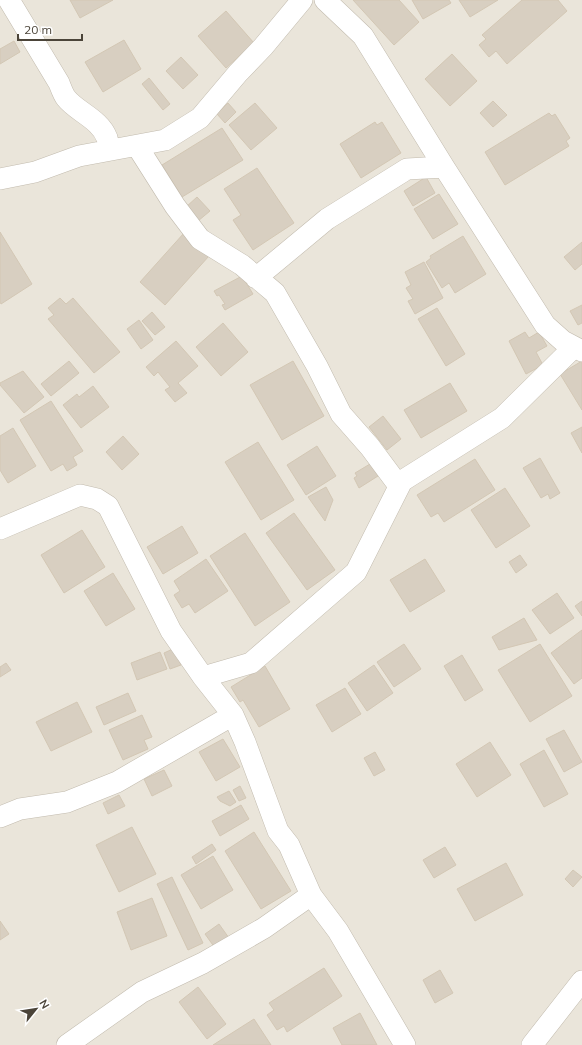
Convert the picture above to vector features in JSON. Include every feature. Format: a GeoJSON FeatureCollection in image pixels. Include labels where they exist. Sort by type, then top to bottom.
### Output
{"type":"FeatureCollection","features":[{"type":"Feature","properties":{"kind":"street"},"geometry":{"type":"LineString","coordinates":[[9,0],[59,83],[65,97],[95,122],[102,130],[107,137],[110,150]]}},
{"type":"Feature","properties":{"kind":"street"},"geometry":{"type":"LineString","coordinates":[[4,172],[35,172],[79,156],[164,140],[200,118],[238,73],[263,47],[302,0]]}},
{"type":"Feature","properties":{"kind":"street"},"geometry":{"type":"LineString","coordinates":[[203,677],[251,663],[356,572],[402,481],[502,418],[578,349],[564,341],[545,325],[444,167],[363,36],[325,0]]}},
{"type":"Feature","properties":{"kind":"street"},"geometry":{"type":"LineString","coordinates":[[137,146],[175,206],[200,239],[242,265],[275,294],[317,366],[341,414],[370,447],[399,486]]}},
{"type":"Feature","properties":{"kind":"street"},"geometry":{"type":"LineString","coordinates":[[256,278],[327,219],[407,169],[444,167]]}},
{"type":"Feature","properties":{"kind":"street"},"geometry":{"type":"LineString","coordinates":[[0,529],[80,495],[97,499],[108,506],[171,631],[203,677],[233,715],[245,742],[278,832],[289,845],[311,895],[338,931],[405,1045]]}},
{"type":"Feature","properties":{"kind":"street"},"geometry":{"type":"LineString","coordinates":[[0,817],[20,809],[67,802],[117,782],[233,715]]}},
{"type":"Feature","properties":{"kind":"street"},"geometry":{"type":"LineString","coordinates":[[67,1045],[142,992],[203,963],[264,928],[311,895]]}},
{"type":"Feature","properties":{"kind":"street"},"geometry":{"type":"LineString","coordinates":[[532,1045],[582,980]]}},
{"type":"Feature","properties":{"kind":"shaded area"},"geometry":{"type":"Polygon","coordinates":[[[0,0],[582,0],[582,1045],[0,1045],[0,0]]]}},
{"type":"Feature","properties":{"kind":"building"},"geometry":{"type":"Polygon","coordinates":[[[70,0],[113,0],[80,18],[70,0]]]}},
{"type":"Feature","properties":{"kind":"building"},"geometry":{"type":"Polygon","coordinates":[[[353,0],[399,0],[419,22],[394,45],[353,0]]]}},
{"type":"Feature","properties":{"kind":"building"},"geometry":{"type":"Polygon","coordinates":[[[412,0],[449,0],[451,3],[423,19],[412,0]]]}},
{"type":"Feature","properties":{"kind":"building"},"geometry":{"type":"Polygon","coordinates":[[[459,0],[498,0],[470,17],[459,0]]]}},
{"type":"Feature","properties":{"kind":"building"},"geometry":{"type":"Polygon","coordinates":[[[522,0],[558,0],[567,11],[507,64],[496,51],[489,57],[479,45],[486,39],[482,35],[522,0]]]}},
{"type":"Feature","properties":{"kind":"building"},"geometry":{"type":"Polygon","coordinates":[[[226,11],[254,43],[226,68],[198,36],[226,11]]]}},
{"type":"Feature","properties":{"kind":"building"},"geometry":{"type":"Polygon","coordinates":[[[124,40],[141,69],[103,92],[85,62],[124,40]]]}},
{"type":"Feature","properties":{"kind":"building"},"geometry":{"type":"Polygon","coordinates":[[[14,41],[20,52],[0,64],[0,49],[14,41]]]}},
{"type":"Feature","properties":{"kind":"building"},"geometry":{"type":"Polygon","coordinates":[[[452,54],[477,81],[450,106],[425,79],[452,54]]]}},
{"type":"Feature","properties":{"kind":"building"},"geometry":{"type":"Polygon","coordinates":[[[181,57],[198,75],[183,89],[166,71],[181,57]]]}},
{"type":"Feature","properties":{"kind":"building"},"geometry":{"type":"Polygon","coordinates":[[[149,78],[170,104],[163,110],[142,84],[149,78]]]}},
{"type":"Feature","properties":{"kind":"building"},"geometry":{"type":"Polygon","coordinates":[[[493,101],[507,115],[493,127],[480,113],[493,101]]]}},
{"type":"Feature","properties":{"kind":"building"},"geometry":{"type":"Polygon","coordinates":[[[228,103],[236,112],[225,123],[217,114],[228,103]]]}},
{"type":"Feature","properties":{"kind":"building"},"geometry":{"type":"Polygon","coordinates":[[[255,103],[277,128],[251,150],[229,125],[255,103]]]}},
{"type":"Feature","properties":{"kind":"building"},"geometry":{"type":"Polygon","coordinates":[[[549,113],[552,116],[555,114],[570,138],[566,141],[569,146],[505,185],[485,152],[549,113]]]}},
{"type":"Feature","properties":{"kind":"building"},"geometry":{"type":"Polygon","coordinates":[[[375,122],[377,125],[382,122],[401,153],[361,178],[340,144],[375,122]]]}},
{"type":"Feature","properties":{"kind":"building"},"geometry":{"type":"Polygon","coordinates":[[[222,128],[243,160],[182,197],[162,165],[222,128]]]}},
{"type":"Feature","properties":{"kind":"building"},"geometry":{"type":"Polygon","coordinates":[[[257,168],[294,223],[253,250],[233,220],[241,215],[224,189],[257,168]]]}},
{"type":"Feature","properties":{"kind":"building"},"geometry":{"type":"Polygon","coordinates":[[[426,177],[435,193],[413,206],[404,191],[426,177]]]}},
{"type":"Feature","properties":{"kind":"building"},"geometry":{"type":"Polygon","coordinates":[[[439,194],[458,224],[433,239],[414,209],[439,194]]]}},
{"type":"Feature","properties":{"kind":"building"},"geometry":{"type":"Polygon","coordinates":[[[197,197],[210,211],[198,221],[186,207],[197,197]]]}},
{"type":"Feature","properties":{"kind":"building"},"geometry":{"type":"Polygon","coordinates":[[[0,232],[32,284],[1,304],[0,302],[0,232]]]}},
{"type":"Feature","properties":{"kind":"building"},"geometry":{"type":"Polygon","coordinates":[[[184,233],[209,256],[165,305],[140,282],[184,233]]]}},
{"type":"Feature","properties":{"kind":"building"},"geometry":{"type":"Polygon","coordinates":[[[463,236],[486,274],[455,293],[449,283],[442,288],[426,262],[431,258],[430,256],[463,236]]]}},
{"type":"Feature","properties":{"kind":"building"},"geometry":{"type":"Polygon","coordinates":[[[582,242],[582,264],[575,270],[564,257],[582,242]]]}},
{"type":"Feature","properties":{"kind":"building"},"geometry":{"type":"Polygon","coordinates":[[[424,262],[443,298],[415,314],[408,301],[413,299],[406,288],[411,285],[405,272],[424,262]]]}},
{"type":"Feature","properties":{"kind":"building"},"geometry":{"type":"Polygon","coordinates":[[[242,276],[253,294],[225,310],[222,305],[225,304],[219,295],[217,296],[214,291],[242,276]]]}},
{"type":"Feature","properties":{"kind":"building"},"geometry":{"type":"Polygon","coordinates":[[[60,298],[66,304],[73,298],[120,352],[94,373],[48,319],[54,315],[48,308],[60,298]]]}},
{"type":"Feature","properties":{"kind":"building"},"geometry":{"type":"Polygon","coordinates":[[[582,305],[582,323],[578,325],[570,311],[582,305]]]}},
{"type":"Feature","properties":{"kind":"building"},"geometry":{"type":"Polygon","coordinates":[[[437,308],[465,354],[446,366],[418,319],[437,308]]]}},
{"type":"Feature","properties":{"kind":"building"},"geometry":{"type":"Polygon","coordinates":[[[152,312],[165,327],[155,335],[142,321],[152,312]]]}},
{"type":"Feature","properties":{"kind":"building"},"geometry":{"type":"Polygon","coordinates":[[[139,320],[153,340],[141,349],[127,329],[139,320]]]}},
{"type":"Feature","properties":{"kind":"building"},"geometry":{"type":"Polygon","coordinates":[[[223,323],[248,352],[221,376],[196,347],[223,323]]]}},
{"type":"Feature","properties":{"kind":"building"},"geometry":{"type":"Polygon","coordinates":[[[525,332],[529,338],[539,332],[547,346],[536,352],[543,365],[526,374],[509,341],[525,332]]]}},
{"type":"Feature","properties":{"kind":"building"},"geometry":{"type":"Polygon","coordinates":[[[176,341],[198,366],[178,383],[187,393],[175,402],[165,390],[170,387],[158,372],[154,376],[146,367],[176,341]]]}},
{"type":"Feature","properties":{"kind":"building"},"geometry":{"type":"Polygon","coordinates":[[[69,361],[79,373],[51,396],[41,384],[69,361]]]}},
{"type":"Feature","properties":{"kind":"building"},"geometry":{"type":"Polygon","coordinates":[[[293,361],[324,416],[282,440],[250,385],[293,361]]]}},
{"type":"Feature","properties":{"kind":"building"},"geometry":{"type":"Polygon","coordinates":[[[582,361],[582,410],[560,374],[582,361]]]}},
{"type":"Feature","properties":{"kind":"building"},"geometry":{"type":"Polygon","coordinates":[[[23,371],[44,397],[24,413],[0,385],[0,383],[23,371]]]}},
{"type":"Feature","properties":{"kind":"building"},"geometry":{"type":"Polygon","coordinates":[[[450,383],[467,411],[421,438],[404,410],[450,383]]]}},
{"type":"Feature","properties":{"kind":"building"},"geometry":{"type":"Polygon","coordinates":[[[93,386],[109,407],[81,428],[63,405],[77,394],[79,397],[93,386]]]}},
{"type":"Feature","properties":{"kind":"building"},"geometry":{"type":"Polygon","coordinates":[[[51,401],[83,451],[73,457],[77,465],[67,471],[63,464],[51,471],[20,420],[51,401]]]}},
{"type":"Feature","properties":{"kind":"building"},"geometry":{"type":"Polygon","coordinates":[[[383,416],[401,439],[387,450],[369,427],[383,416]]]}},
{"type":"Feature","properties":{"kind":"building"},"geometry":{"type":"Polygon","coordinates":[[[582,427],[582,453],[571,433],[582,427]]]}},
{"type":"Feature","properties":{"kind":"building"},"geometry":{"type":"Polygon","coordinates":[[[13,428],[36,466],[8,483],[0,470],[0,436],[13,428]]]}},
{"type":"Feature","properties":{"kind":"building"},"geometry":{"type":"Polygon","coordinates":[[[123,436],[139,454],[122,470],[106,452],[123,436]]]}},
{"type":"Feature","properties":{"kind":"building"},"geometry":{"type":"Polygon","coordinates":[[[258,442],[294,500],[261,520],[225,462],[258,442]]]}},
{"type":"Feature","properties":{"kind":"building"},"geometry":{"type":"Polygon","coordinates":[[[317,446],[336,476],[306,495],[287,465],[317,446]]]}},
{"type":"Feature","properties":{"kind":"building"},"geometry":{"type":"Polygon","coordinates":[[[540,458],[560,493],[550,499],[548,494],[541,498],[523,468],[540,458]]]}},
{"type":"Feature","properties":{"kind":"building"},"geometry":{"type":"Polygon","coordinates":[[[475,459],[495,490],[444,522],[438,513],[431,517],[417,495],[475,459]]]}},
{"type":"Feature","properties":{"kind":"building"},"geometry":{"type":"Polygon","coordinates":[[[370,464],[378,476],[359,488],[354,478],[357,476],[355,473],[370,464]]]}},
{"type":"Feature","properties":{"kind":"building"},"geometry":{"type":"Polygon","coordinates":[[[326,487],[333,500],[325,521],[308,497],[326,487]]]}},
{"type":"Feature","properties":{"kind":"building"},"geometry":{"type":"Polygon","coordinates":[[[505,488],[530,526],[496,548],[471,510],[505,488]]]}},
{"type":"Feature","properties":{"kind":"building"},"geometry":{"type":"Polygon","coordinates":[[[294,513],[335,570],[307,590],[266,533],[294,513]]]}},
{"type":"Feature","properties":{"kind":"building"},"geometry":{"type":"Polygon","coordinates":[[[182,526],[198,553],[163,574],[147,547],[182,526]]]}},
{"type":"Feature","properties":{"kind":"building"},"geometry":{"type":"Polygon","coordinates":[[[82,530],[105,567],[64,593],[41,555],[82,530]]]}},
{"type":"Feature","properties":{"kind":"building"},"geometry":{"type":"Polygon","coordinates":[[[245,533],[290,602],[255,626],[210,556],[245,533]]]}},
{"type":"Feature","properties":{"kind":"building"},"geometry":{"type":"Polygon","coordinates":[[[520,555],[527,565],[516,573],[509,562],[520,555]]]}},
{"type":"Feature","properties":{"kind":"building"},"geometry":{"type":"Polygon","coordinates":[[[206,559],[228,591],[195,613],[189,604],[182,608],[174,595],[180,591],[174,581],[206,559]]]}},
{"type":"Feature","properties":{"kind":"building"},"geometry":{"type":"Polygon","coordinates":[[[425,559],[445,591],[410,612],[390,580],[425,559]]]}},
{"type":"Feature","properties":{"kind":"building"},"geometry":{"type":"Polygon","coordinates":[[[113,573],[135,609],[106,626],[84,591],[113,573]]]}},
{"type":"Feature","properties":{"kind":"building"},"geometry":{"type":"Polygon","coordinates":[[[557,593],[574,618],[550,634],[532,610],[557,593]]]}},
{"type":"Feature","properties":{"kind":"building"},"geometry":{"type":"Polygon","coordinates":[[[582,601],[582,616],[575,606],[582,601]]]}},
{"type":"Feature","properties":{"kind":"building"},"geometry":{"type":"Polygon","coordinates":[[[524,618],[537,640],[499,650],[492,637],[524,618]]]}},
{"type":"Feature","properties":{"kind":"building"},"geometry":{"type":"Polygon","coordinates":[[[582,630],[582,678],[574,684],[551,653],[582,630]]]}},
{"type":"Feature","properties":{"kind":"building"},"geometry":{"type":"Polygon","coordinates":[[[404,644],[421,669],[394,687],[377,662],[404,644]]]}},
{"type":"Feature","properties":{"kind":"building"},"geometry":{"type":"Polygon","coordinates":[[[540,644],[572,696],[530,722],[498,670],[540,644]]]}},
{"type":"Feature","properties":{"kind":"building"},"geometry":{"type":"Polygon","coordinates":[[[175,648],[181,665],[170,669],[164,653],[175,648]]]}},
{"type":"Feature","properties":{"kind":"building"},"geometry":{"type":"Polygon","coordinates":[[[160,652],[167,669],[137,680],[131,663],[160,652]]]}},
{"type":"Feature","properties":{"kind":"building"},"geometry":{"type":"Polygon","coordinates":[[[462,655],[483,690],[465,701],[444,666],[462,655]]]}},
{"type":"Feature","properties":{"kind":"building"},"geometry":{"type":"Polygon","coordinates":[[[6,663],[11,670],[0,677],[0,667],[6,663]]]}},
{"type":"Feature","properties":{"kind":"building"},"geometry":{"type":"Polygon","coordinates":[[[374,665],[393,693],[367,711],[348,683],[374,665]]]}},
{"type":"Feature","properties":{"kind":"building"},"geometry":{"type":"Polygon","coordinates":[[[265,666],[290,709],[259,727],[243,700],[240,702],[231,687],[265,666]]]}},
{"type":"Feature","properties":{"kind":"building"},"geometry":{"type":"Polygon","coordinates":[[[345,688],[361,714],[332,732],[316,705],[345,688]]]}},
{"type":"Feature","properties":{"kind":"building"},"geometry":{"type":"Polygon","coordinates":[[[128,693],[136,711],[104,725],[96,707],[128,693]]]}},
{"type":"Feature","properties":{"kind":"building"},"geometry":{"type":"Polygon","coordinates":[[[77,702],[92,732],[51,751],[36,722],[77,702]]]}},
{"type":"Feature","properties":{"kind":"building"},"geometry":{"type":"Polygon","coordinates":[[[142,715],[152,737],[144,740],[148,749],[123,760],[109,730],[142,715]]]}},
{"type":"Feature","properties":{"kind":"building"},"geometry":{"type":"Polygon","coordinates":[[[564,730],[582,762],[564,772],[546,739],[564,730]]]}},
{"type":"Feature","properties":{"kind":"building"},"geometry":{"type":"Polygon","coordinates":[[[223,739],[240,767],[216,781],[199,752],[223,739]]]}},
{"type":"Feature","properties":{"kind":"building"},"geometry":{"type":"Polygon","coordinates":[[[490,742],[511,775],[477,797],[456,764],[490,742]]]}},
{"type":"Feature","properties":{"kind":"building"},"geometry":{"type":"Polygon","coordinates":[[[544,750],[568,794],[544,807],[520,764],[544,750]]]}},
{"type":"Feature","properties":{"kind":"building"},"geometry":{"type":"Polygon","coordinates":[[[375,752],[385,770],[374,776],[364,758],[375,752]]]}},
{"type":"Feature","properties":{"kind":"building"},"geometry":{"type":"Polygon","coordinates":[[[164,770],[172,786],[152,796],[144,779],[164,770]]]}},
{"type":"Feature","properties":{"kind":"building"},"geometry":{"type":"Polygon","coordinates":[[[240,786],[246,798],[239,801],[233,790],[240,786]]]}},
{"type":"Feature","properties":{"kind":"building"},"geometry":{"type":"Polygon","coordinates":[[[229,791],[236,802],[230,806],[220,801],[217,797],[229,791]]]}},
{"type":"Feature","properties":{"kind":"building"},"geometry":{"type":"Polygon","coordinates":[[[119,795],[125,806],[108,814],[103,803],[119,795]]]}},
{"type":"Feature","properties":{"kind":"building"},"geometry":{"type":"Polygon","coordinates":[[[241,805],[249,819],[220,836],[212,821],[241,805]]]}},
{"type":"Feature","properties":{"kind":"building"},"geometry":{"type":"Polygon","coordinates":[[[132,827],[156,874],[119,892],[96,845],[132,827]]]}},
{"type":"Feature","properties":{"kind":"building"},"geometry":{"type":"Polygon","coordinates":[[[254,832],[291,891],[261,909],[225,851],[254,832]]]}},
{"type":"Feature","properties":{"kind":"building"},"geometry":{"type":"Polygon","coordinates":[[[212,844],[216,850],[196,864],[192,857],[212,844]]]}},
{"type":"Feature","properties":{"kind":"building"},"geometry":{"type":"Polygon","coordinates":[[[445,847],[456,865],[434,878],[423,860],[445,847]]]}},
{"type":"Feature","properties":{"kind":"building"},"geometry":{"type":"Polygon","coordinates":[[[213,856],[233,890],[201,909],[181,875],[213,856]]]}},
{"type":"Feature","properties":{"kind":"building"},"geometry":{"type":"Polygon","coordinates":[[[506,863],[523,895],[475,921],[457,889],[506,863]]]}},
{"type":"Feature","properties":{"kind":"building"},"geometry":{"type":"Polygon","coordinates":[[[573,870],[582,877],[573,887],[565,879],[573,870]]]}},
{"type":"Feature","properties":{"kind":"building"},"geometry":{"type":"Polygon","coordinates":[[[172,877],[203,943],[188,950],[157,884],[172,877]]]}},
{"type":"Feature","properties":{"kind":"building"},"geometry":{"type":"Polygon","coordinates":[[[152,898],[167,936],[131,950],[117,912],[152,898]]]}},
{"type":"Feature","properties":{"kind":"building"},"geometry":{"type":"Polygon","coordinates":[[[0,921],[9,934],[0,940],[0,921]]]}},
{"type":"Feature","properties":{"kind":"building"},"geometry":{"type":"Polygon","coordinates":[[[219,924],[229,938],[215,948],[205,934],[219,924]]]}},
{"type":"Feature","properties":{"kind":"building"},"geometry":{"type":"Polygon","coordinates":[[[324,968],[342,996],[287,1032],[284,1026],[277,1030],[267,1015],[274,1010],[269,1003],[324,968]]]}},
{"type":"Feature","properties":{"kind":"building"},"geometry":{"type":"Polygon","coordinates":[[[440,970],[453,993],[435,1003],[423,980],[440,970]]]}},
{"type":"Feature","properties":{"kind":"building"},"geometry":{"type":"Polygon","coordinates":[[[198,987],[226,1024],[207,1039],[179,1002],[198,987]]]}},
{"type":"Feature","properties":{"kind":"building"},"geometry":{"type":"Polygon","coordinates":[[[360,1013],[377,1045],[342,1045],[333,1028],[360,1013]]]}},
{"type":"Feature","properties":{"kind":"building"},"geometry":{"type":"Polygon","coordinates":[[[254,1019],[271,1045],[213,1045],[254,1019]]]}}]}
